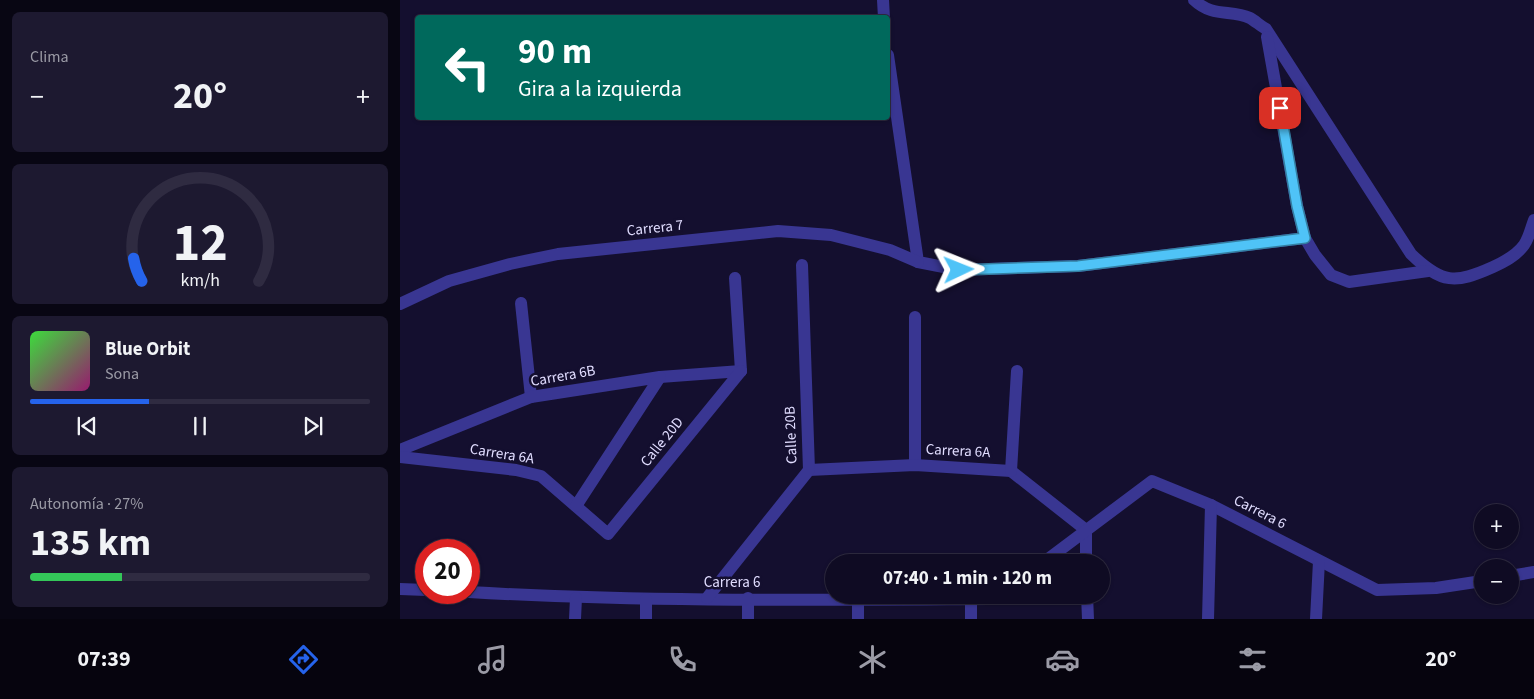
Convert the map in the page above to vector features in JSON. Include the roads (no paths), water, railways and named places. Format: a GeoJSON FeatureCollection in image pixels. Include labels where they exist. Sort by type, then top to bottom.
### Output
{"type":"FeatureCollection","features":[{"type":"Feature","properties":{"kind":"street"},"geometry":{"type":"LineString","coordinates":[[882,0],[884,15]]}},
{"type":"Feature","properties":{"kind":"street"},"geometry":{"type":"LineString","coordinates":[[1194,0],[1199,5],[1218,13],[1249,17],[1266,29],[1411,254],[1428,271],[1447,279],[1469,278],[1510,259],[1524,245],[1534,220]]}},
{"type":"Feature","properties":{"kind":"street"},"geometry":{"type":"LineString","coordinates":[[1266,29],[1297,206],[1305,238],[1331,275],[1349,282],[1428,271]]}},
{"type":"Feature","properties":{"kind":"street"},"geometry":{"type":"LineString","coordinates":[[890,70],[918,262]]}},
{"type":"Feature","properties":{"kind":"street","name":"Carrera 7"},"geometry":{"type":"LineString","coordinates":[[400,304],[449,281],[510,264],[558,254],[778,231],[831,235],[890,250],[918,262],[959,270],[1078,266],[1305,238]]}},
{"type":"Feature","properties":{"kind":"street","name":"Calle 20B"},"geometry":{"type":"LineString","coordinates":[[708,598],[809,470],[802,266]]}},
{"type":"Feature","properties":{"kind":"street"},"geometry":{"type":"LineString","coordinates":[[734,278],[741,371]]}},
{"type":"Feature","properties":{"kind":"street"},"geometry":{"type":"LineString","coordinates":[[521,303],[531,398]]}},
{"type":"Feature","properties":{"kind":"street"},"geometry":{"type":"LineString","coordinates":[[915,317],[915,465]]}},
{"type":"Feature","properties":{"kind":"street","name":"Carrera 6B"},"geometry":{"type":"LineString","coordinates":[[400,450],[531,398],[660,377],[741,371]]}},
{"type":"Feature","properties":{"kind":"street","name":"Calle 20D"},"geometry":{"type":"LineString","coordinates":[[608,534],[741,371]]}},
{"type":"Feature","properties":{"kind":"street"},"geometry":{"type":"LineString","coordinates":[[1017,372],[1011,471],[1086,530],[1086,554]]}},
{"type":"Feature","properties":{"kind":"street"},"geometry":{"type":"LineString","coordinates":[[576,506],[660,377]]}},
{"type":"Feature","properties":{"kind":"street","name":"Carrera 6A"},"geometry":{"type":"LineString","coordinates":[[400,457],[516,470],[541,476],[608,534]]}},
{"type":"Feature","properties":{"kind":"street","name":"Carrera 6A"},"geometry":{"type":"LineString","coordinates":[[809,470],[915,465],[1011,471]]}},
{"type":"Feature","properties":{"kind":"street","name":"Carrera 6"},"geometry":{"type":"LineString","coordinates":[[1054,554],[1152,481],[1211,505],[1377,590],[1436,588],[1474,582]]}},
{"type":"Feature","properties":{"kind":"street"},"geometry":{"type":"LineString","coordinates":[[1208,619],[1211,505]]}},
{"type":"Feature","properties":{"kind":"street"},"geometry":{"type":"LineString","coordinates":[[1316,619],[1319,561]]}},
{"type":"Feature","properties":{"kind":"street"},"geometry":{"type":"LineString","coordinates":[[1519,574],[1534,572]]}},
{"type":"Feature","properties":{"kind":"street"},"geometry":{"type":"LineString","coordinates":[[400,588],[415,589]]}},
{"type":"Feature","properties":{"kind":"street","name":"Carrera 6"},"geometry":{"type":"LineString","coordinates":[[480,593],[576,598],[825,598]]}},
{"type":"Feature","properties":{"kind":"street"},"geometry":{"type":"LineString","coordinates":[[575,619],[576,598]]}},
{"type":"Feature","properties":{"kind":"street"},"geometry":{"type":"LineString","coordinates":[[748,598],[748,619]]}},
{"type":"Feature","properties":{"kind":"street"},"geometry":{"type":"LineString","coordinates":[[646,599],[646,619]]}},
{"type":"Feature","properties":{"kind":"street"},"geometry":{"type":"LineString","coordinates":[[858,604],[858,619]]}},
{"type":"Feature","properties":{"kind":"street"},"geometry":{"type":"LineString","coordinates":[[971,604],[971,619]]}},
{"type":"Feature","properties":{"kind":"street"},"geometry":{"type":"LineString","coordinates":[[1087,604],[1088,619]]}}]}
